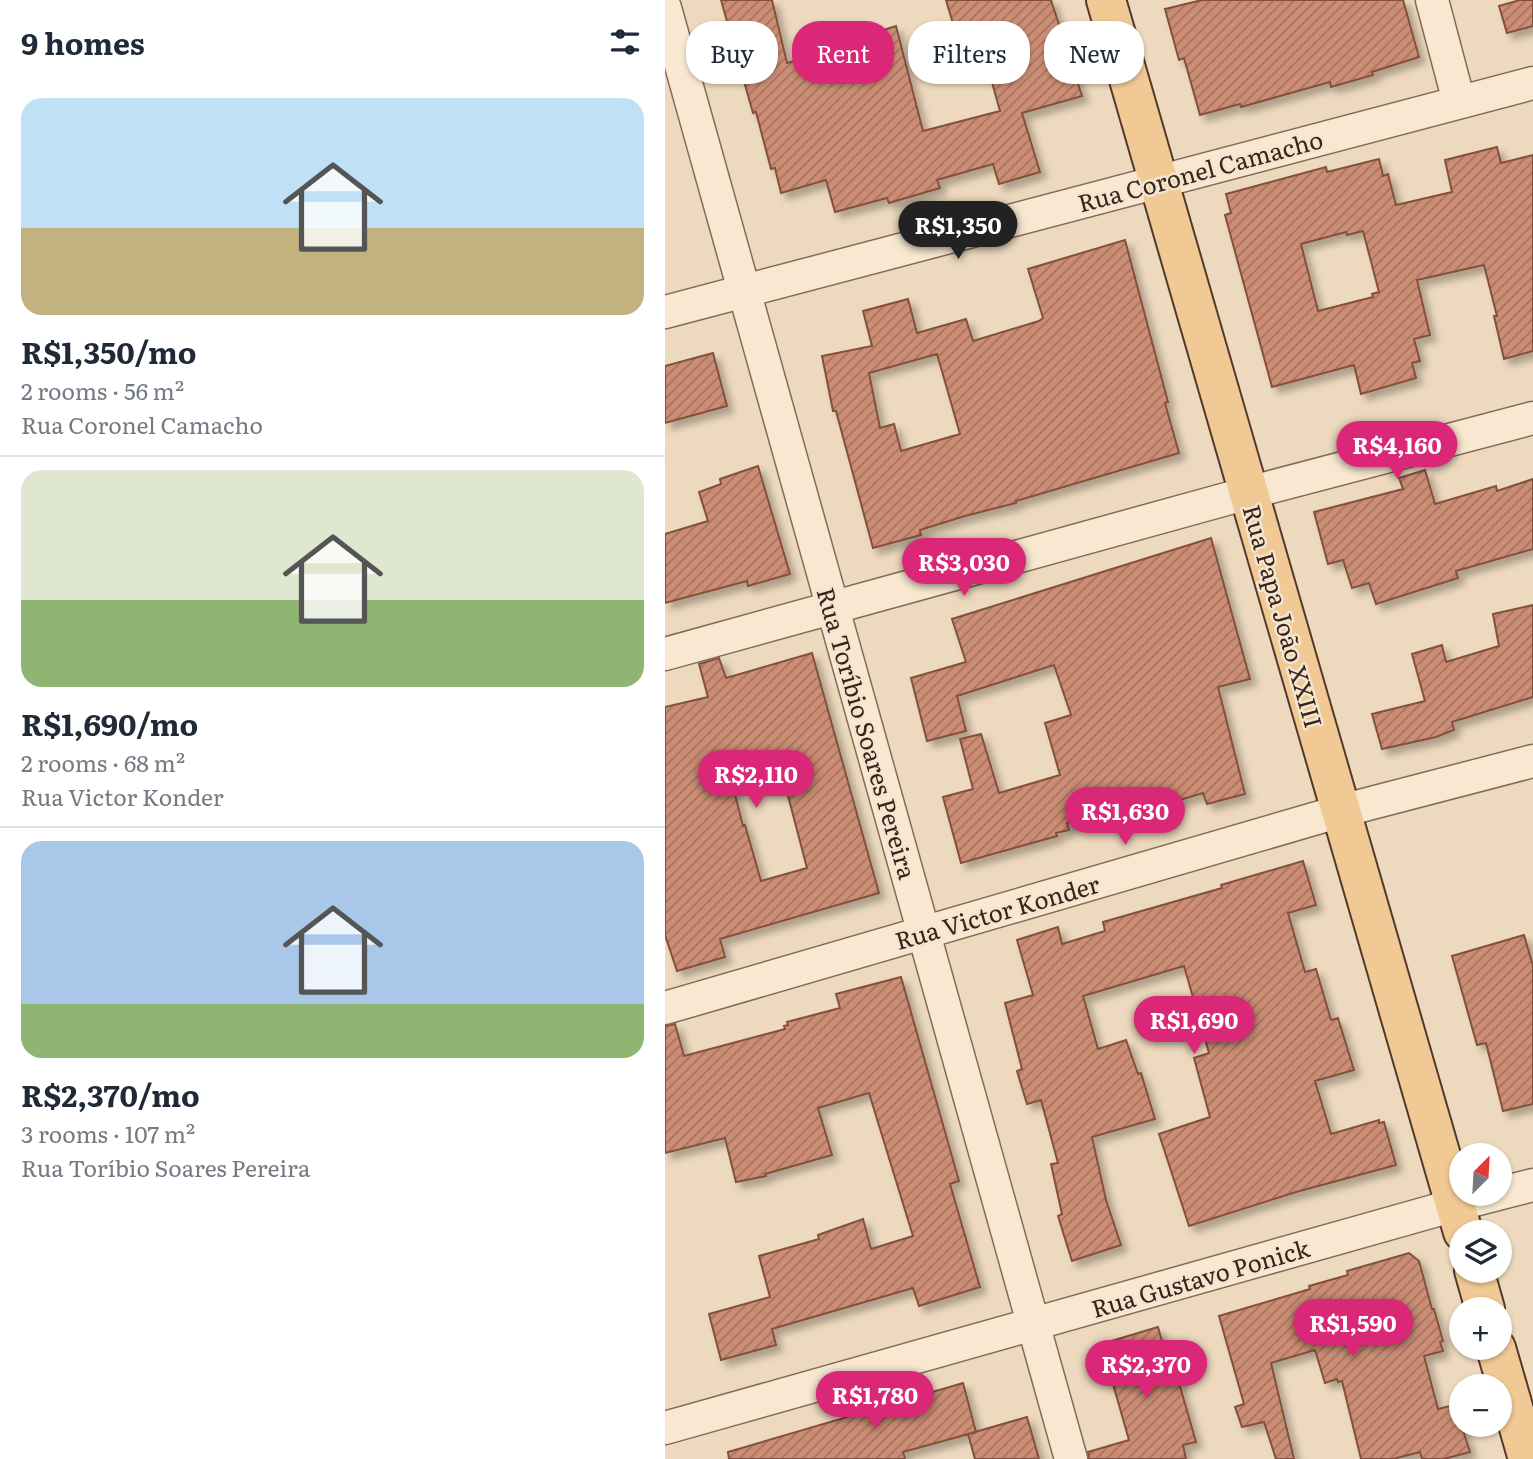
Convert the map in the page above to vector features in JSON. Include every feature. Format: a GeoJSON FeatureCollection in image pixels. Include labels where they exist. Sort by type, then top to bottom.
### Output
{"type":"FeatureCollection","features":[{"type":"Feature","properties":{"kind":"main road","name":"Rua Papa João XXIII"},"geometry":{"type":"LineString","coordinates":[[1106,0],[1459,1219]]}},
{"type":"Feature","properties":{"kind":"main road"},"geometry":{"type":"LineString","coordinates":[[1499,1360],[1528,1459]]}},
{"type":"Feature","properties":{"kind":"street"},"geometry":{"type":"LineString","coordinates":[[1432,0],[1459,102]]}},
{"type":"Feature","properties":{"kind":"street","name":"Rua Toríbio Soares Pereira"},"geometry":{"type":"LineString","coordinates":[[665,8],[1072,1459]]}},
{"type":"Feature","properties":{"kind":"street","name":"Rua Coronel Camacho"},"geometry":{"type":"LineString","coordinates":[[665,312],[1533,83]]}},
{"type":"Feature","properties":{"kind":"street"},"geometry":{"type":"LineString","coordinates":[[665,654],[1248,493],[1533,418]]}},
{"type":"Feature","properties":{"kind":"street","name":"Rua Victor Konder"},"geometry":{"type":"LineString","coordinates":[[665,1008],[1341,811],[1533,761]]}},
{"type":"Feature","properties":{"kind":"street","name":"Rua Gustavo Ponick"},"geometry":{"type":"LineString","coordinates":[[665,1428],[1034,1324],[1459,1219],[1533,1185]]}},
{"type":"Feature","properties":{"kind":"building"},"geometry":{"type":"Polygon","coordinates":[[[721,0],[772,0],[777,21],[727,21],[721,0]]]}},
{"type":"Feature","properties":{"kind":"building"},"geometry":{"type":"Polygon","coordinates":[[[946,0],[1051,0],[1058,21],[1044,21],[1044,84],[1078,84],[1082,96],[1022,113],[1040,172],[999,184],[993,164],[937,180],[940,188],[889,203],[887,198],[835,212],[826,180],[781,193],[775,168],[771,169],[756,112],[753,113],[745,84],[778,84],[778,25],[787,63],[792,62],[792,84],[894,84],[896,26],[908,73],[908,84],[911,84],[923,131],[1000,111],[992,84],[1030,84],[1030,21],[952,21],[946,0]]]}},
{"type":"Feature","properties":{"kind":"building"},"geometry":{"type":"Polygon","coordinates":[[[1202,0],[1403,0],[1419,57],[1372,72],[1373,75],[1331,87],[1330,82],[1241,107],[1240,104],[1200,115],[1184,58],[1179,60],[1165,9],[1202,0]]]}},
{"type":"Feature","properties":{"kind":"building"},"geometry":{"type":"Polygon","coordinates":[[[1520,0],[1533,0],[1533,26],[1507,33],[1499,6],[1520,0]]]}},
{"type":"Feature","properties":{"kind":"building"},"geometry":{"type":"Polygon","coordinates":[[[1497,147],[1501,163],[1533,155],[1533,351],[1504,359],[1494,316],[1497,316],[1484,265],[1417,280],[1430,335],[1414,339],[1420,361],[1412,363],[1416,378],[1361,394],[1354,365],[1272,387],[1225,215],[1231,213],[1226,194],[1326,167],[1327,172],[1379,159],[1383,176],[1388,174],[1396,205],[1452,192],[1445,160],[1497,147]],[[1363,231],[1347,235],[1346,232],[1301,244],[1318,311],[1373,297],[1372,294],[1379,292],[1363,231]]]}},
{"type":"Feature","properties":{"kind":"building"},"geometry":{"type":"Polygon","coordinates":[[[1125,240],[1179,453],[965,516],[920,530],[921,535],[873,548],[836,411],[833,411],[822,356],[872,346],[863,311],[908,299],[917,333],[966,319],[973,341],[1039,321],[1043,318],[1028,269],[1125,240]],[[937,354],[869,373],[880,428],[894,424],[901,451],[960,434],[937,354]]]}},
{"type":"Feature","properties":{"kind":"building"},"geometry":{"type":"Polygon","coordinates":[[[713,353],[727,406],[665,423],[665,366],[713,353]]]}},
{"type":"Feature","properties":{"kind":"building"},"geometry":{"type":"Polygon","coordinates":[[[758,466],[790,574],[748,586],[747,581],[665,603],[665,534],[708,521],[699,492],[721,484],[720,479],[758,466]]]}},
{"type":"Feature","properties":{"kind":"building"},"geometry":{"type":"Polygon","coordinates":[[[1425,470],[1435,504],[1496,486],[1497,491],[1533,479],[1533,549],[1456,571],[1458,578],[1376,604],[1369,583],[1352,588],[1343,560],[1328,564],[1314,512],[1403,489],[1399,478],[1425,470]]]}},
{"type":"Feature","properties":{"kind":"building"},"geometry":{"type":"Polygon","coordinates":[[[1211,538],[1250,679],[1218,687],[1245,794],[1207,804],[1203,793],[1123,817],[1120,808],[1067,823],[1069,830],[1056,833],[1057,836],[961,863],[943,797],[973,789],[960,739],[981,734],[999,793],[1060,775],[1045,723],[1071,715],[1054,665],[957,696],[966,731],[927,741],[911,678],[966,662],[952,619],[1211,538]]]}},
{"type":"Feature","properties":{"kind":"building"},"geometry":{"type":"Polygon","coordinates":[[[1533,605],[1533,697],[1452,722],[1454,730],[1436,737],[1382,749],[1372,714],[1425,701],[1412,654],[1442,645],[1446,662],[1499,646],[1493,614],[1533,605]]]}},
{"type":"Feature","properties":{"kind":"building"},"geometry":{"type":"Polygon","coordinates":[[[812,653],[879,893],[720,939],[725,957],[677,971],[665,935],[665,707],[708,697],[699,664],[719,658],[726,678],[812,653]],[[777,754],[728,767],[761,881],[807,868],[777,754]]]}},
{"type":"Feature","properties":{"kind":"building"},"geometry":{"type":"Polygon","coordinates":[[[1303,861],[1316,905],[1288,913],[1305,972],[1316,969],[1331,1020],[1338,1018],[1354,1070],[1315,1081],[1331,1134],[1379,1120],[1379,1123],[1384,1122],[1396,1165],[1296,1192],[1189,1226],[1159,1134],[1210,1117],[1194,1058],[1209,1053],[1184,966],[1083,996],[1098,1049],[1126,1040],[1138,1074],[1141,1073],[1155,1119],[1092,1137],[1106,1200],[1121,1245],[1072,1261],[1058,1216],[1062,1214],[1051,1164],[1058,1163],[1041,1100],[1027,1104],[1017,1071],[1022,1069],[1005,1003],[1033,995],[1017,940],[1058,927],[1062,944],[1105,931],[1103,922],[1222,888],[1221,885],[1303,861]]]}},
{"type":"Feature","properties":{"kind":"building"},"geometry":{"type":"Polygon","coordinates":[[[1524,935],[1533,966],[1533,1104],[1503,1111],[1486,1043],[1477,1045],[1452,956],[1524,935]]]}},
{"type":"Feature","properties":{"kind":"building"},"geometry":{"type":"Polygon","coordinates":[[[901,977],[959,1181],[950,1184],[980,1287],[919,1306],[913,1288],[772,1329],[776,1345],[721,1360],[709,1314],[770,1297],[759,1256],[819,1239],[818,1235],[863,1219],[871,1249],[913,1236],[869,1093],[818,1108],[832,1155],[765,1174],[766,1176],[736,1182],[725,1138],[665,1153],[665,1026],[675,1024],[684,1056],[785,1029],[787,1022],[840,1008],[836,994],[901,977]]]}},
{"type":"Feature","properties":{"kind":"building"},"geometry":{"type":"Polygon","coordinates":[[[1409,1253],[1419,1261],[1443,1341],[1440,1342],[1443,1351],[1424,1356],[1438,1409],[1449,1406],[1449,1437],[1465,1437],[1470,1452],[1444,1459],[1422,1459],[1420,1452],[1393,1459],[1361,1459],[1342,1381],[1338,1382],[1337,1379],[1325,1383],[1315,1350],[1271,1363],[1294,1459],[1276,1459],[1264,1422],[1242,1427],[1235,1407],[1244,1404],[1219,1316],[1310,1289],[1309,1286],[1348,1275],[1347,1271],[1409,1253]]]}},
{"type":"Feature","properties":{"kind":"building"},"geometry":{"type":"Polygon","coordinates":[[[1158,1327],[1172,1377],[1177,1376],[1196,1442],[1183,1445],[1186,1459],[1089,1459],[1088,1452],[1129,1440],[1113,1384],[1109,1385],[1098,1345],[1158,1327]]]}},
{"type":"Feature","properties":{"kind":"building"},"geometry":{"type":"Polygon","coordinates":[[[963,1383],[976,1432],[903,1452],[905,1459],[729,1459],[728,1452],[963,1383]]]}},
{"type":"Feature","properties":{"kind":"building"},"geometry":{"type":"Polygon","coordinates":[[[1027,1417],[1039,1459],[975,1459],[968,1434],[1027,1417]]]}}]}
